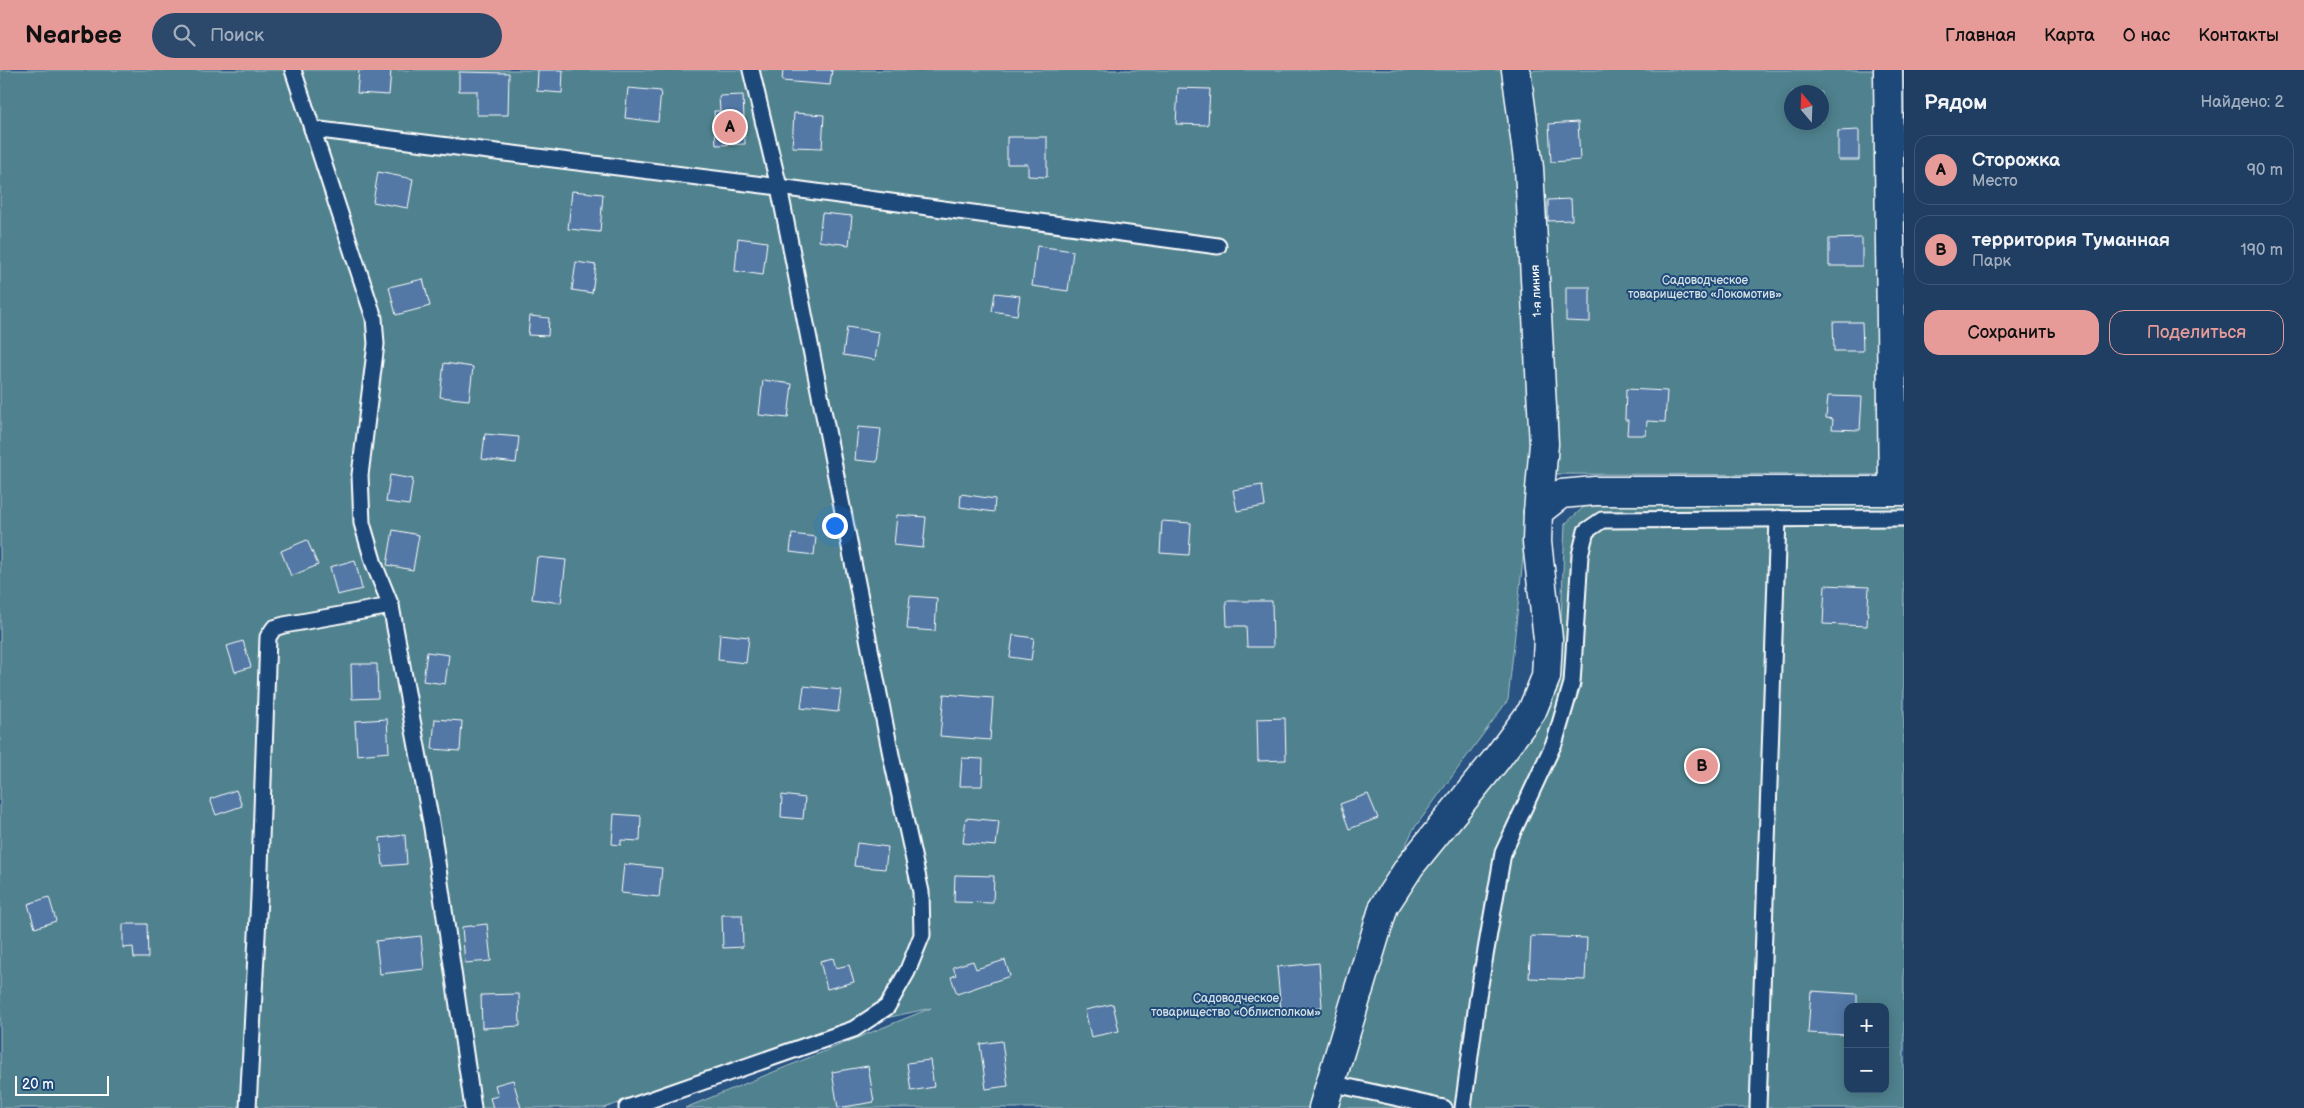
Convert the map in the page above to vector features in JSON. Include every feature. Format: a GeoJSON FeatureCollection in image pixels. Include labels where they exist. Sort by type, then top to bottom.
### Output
{"type":"FeatureCollection","features":[{"type":"Feature","properties":{"kind":"street","name":"1-я линия"},"geometry":{"type":"LineString","coordinates":[[1327,1096],[1384,906],[1410,866],[1496,761],[1532,711],[1546,678],[1548,640],[1537,542],[1544,444],[1529,168],[1516,70]]}},
{"type":"Feature","properties":{"kind":"street"},"geometry":{"type":"LineString","coordinates":[[1538,512],[1561,494],[1596,491],[1899,491],[1888,70]]}},
{"type":"Feature","properties":{"kind":"lane"},"geometry":{"type":"LineString","coordinates":[[292,70],[374,318],[376,344],[360,475],[362,523],[374,564],[391,606],[432,828],[473,1108]]}},
{"type":"Feature","properties":{"kind":"lane"},"geometry":{"type":"LineString","coordinates":[[627,1108],[854,1029],[886,1007],[907,972],[922,935],[921,892],[891,755],[779,187],[751,70]]}},
{"type":"Feature","properties":{"kind":"lane"},"geometry":{"type":"LineString","coordinates":[[312,128],[779,187],[1218,246]]}},
{"type":"Feature","properties":{"kind":"lane"},"geometry":{"type":"LineString","coordinates":[[1758,1108],[1778,518]]}},
{"type":"Feature","properties":{"kind":"lane"},"geometry":{"type":"LineString","coordinates":[[1463,1108],[1478,996],[1503,853],[1555,741],[1572,683],[1580,555],[1586,531],[1602,520],[1904,518]]}},
{"type":"Feature","properties":{"kind":"lane"},"geometry":{"type":"LineString","coordinates":[[248,1108],[259,896],[268,637],[274,628],[284,625],[391,606]]}},
{"type":"Feature","properties":{"kind":"lane"},"geometry":{"type":"LineString","coordinates":[[1327,1096],[1444,1108]]}},
{"type":"Feature","properties":{"kind":"green space"},"geometry":{"type":"Polygon","coordinates":[[[0,70],[1904,70],[1904,475],[1532,474],[1508,700],[1413,830],[1367,927],[1314,1108],[685,1108],[931,1008],[841,1028],[604,1108],[0,1108],[0,70]]]}},
{"type":"Feature","properties":{"kind":"green space"},"geometry":{"type":"Polygon","coordinates":[[[1904,501],[1904,1108],[1329,1108],[1384,925],[1441,843],[1558,690],[1565,524],[1585,506],[1904,501]]]}},
{"type":"Feature","properties":{"kind":"building"},"geometry":{"type":"Polygon","coordinates":[[[359,70],[391,70],[389,95],[357,93],[359,70]]]}},
{"type":"Feature","properties":{"kind":"building"},"geometry":{"type":"Polygon","coordinates":[[[538,70],[563,70],[562,93],[537,91],[538,70]]]}},
{"type":"Feature","properties":{"kind":"building"},"geometry":{"type":"Polygon","coordinates":[[[783,70],[832,70],[830,85],[782,81],[783,70]]]}},
{"type":"Feature","properties":{"kind":"building"},"geometry":{"type":"Polygon","coordinates":[[[459,72],[509,73],[508,115],[477,115],[477,91],[459,91],[459,72]]]}},
{"type":"Feature","properties":{"kind":"building"},"geometry":{"type":"Polygon","coordinates":[[[628,88],[661,91],[658,122],[625,118],[628,88]]]}},
{"type":"Feature","properties":{"kind":"building"},"geometry":{"type":"Polygon","coordinates":[[[1178,88],[1210,89],[1208,125],[1176,124],[1178,88]]]}},
{"type":"Feature","properties":{"kind":"building"},"geometry":{"type":"Polygon","coordinates":[[[743,95],[745,144],[716,145],[714,111],[720,111],[719,96],[743,95]]]}},
{"type":"Feature","properties":{"kind":"building"},"geometry":{"type":"Polygon","coordinates":[[[794,113],[824,115],[822,148],[792,147],[794,113]]]}},
{"type":"Feature","properties":{"kind":"building"},"geometry":{"type":"Polygon","coordinates":[[[1578,122],[1580,160],[1551,162],[1549,124],[1578,122]]]}},
{"type":"Feature","properties":{"kind":"building"},"geometry":{"type":"Polygon","coordinates":[[[1859,130],[1859,160],[1838,160],[1838,131],[1859,130]]]}},
{"type":"Feature","properties":{"kind":"building"},"geometry":{"type":"Polygon","coordinates":[[[1007,137],[1047,137],[1047,177],[1028,176],[1028,164],[1007,164],[1007,137]]]}},
{"type":"Feature","properties":{"kind":"building"},"geometry":{"type":"Polygon","coordinates":[[[378,172],[413,179],[408,208],[373,202],[378,172]]]}},
{"type":"Feature","properties":{"kind":"building"},"geometry":{"type":"Polygon","coordinates":[[[572,191],[603,194],[600,232],[568,229],[572,191]]]}},
{"type":"Feature","properties":{"kind":"building"},"geometry":{"type":"Polygon","coordinates":[[[1571,199],[1572,220],[1548,221],[1548,200],[1571,199]]]}},
{"type":"Feature","properties":{"kind":"building"},"geometry":{"type":"Polygon","coordinates":[[[822,213],[852,216],[849,245],[819,241],[822,213]]]}},
{"type":"Feature","properties":{"kind":"building"},"geometry":{"type":"Polygon","coordinates":[[[738,238],[767,242],[763,275],[735,271],[738,238]]]}},
{"type":"Feature","properties":{"kind":"building"},"geometry":{"type":"Polygon","coordinates":[[[1862,238],[1862,266],[1829,266],[1829,239],[1862,238]]]}},
{"type":"Feature","properties":{"kind":"building"},"geometry":{"type":"Polygon","coordinates":[[[1037,246],[1073,251],[1068,291],[1032,286],[1037,246]]]}},
{"type":"Feature","properties":{"kind":"building"},"geometry":{"type":"Polygon","coordinates":[[[576,262],[596,265],[592,293],[572,290],[576,262]]]}},
{"type":"Feature","properties":{"kind":"building"},"geometry":{"type":"Polygon","coordinates":[[[423,279],[430,306],[396,315],[389,287],[423,279]]]}},
{"type":"Feature","properties":{"kind":"building"},"geometry":{"type":"Polygon","coordinates":[[[1566,287],[1590,287],[1590,322],[1566,321],[1566,287]]]}},
{"type":"Feature","properties":{"kind":"building"},"geometry":{"type":"Polygon","coordinates":[[[995,293],[1020,296],[1017,315],[992,311],[995,293]]]}},
{"type":"Feature","properties":{"kind":"building"},"geometry":{"type":"Polygon","coordinates":[[[530,316],[549,318],[548,336],[528,335],[530,316]]]}},
{"type":"Feature","properties":{"kind":"building"},"geometry":{"type":"Polygon","coordinates":[[[1833,322],[1862,322],[1863,351],[1834,351],[1833,322]]]}},
{"type":"Feature","properties":{"kind":"building"},"geometry":{"type":"Polygon","coordinates":[[[847,327],[879,332],[875,360],[843,355],[847,327]]]}},
{"type":"Feature","properties":{"kind":"building"},"geometry":{"type":"Polygon","coordinates":[[[444,363],[473,367],[469,400],[440,397],[444,363]]]}},
{"type":"Feature","properties":{"kind":"building"},"geometry":{"type":"Polygon","coordinates":[[[763,380],[792,384],[788,418],[759,415],[763,380]]]}},
{"type":"Feature","properties":{"kind":"building"},"geometry":{"type":"Polygon","coordinates":[[[1626,389],[1667,391],[1665,422],[1647,421],[1646,435],[1627,435],[1628,420],[1625,420],[1626,389]]]}},
{"type":"Feature","properties":{"kind":"building"},"geometry":{"type":"Polygon","coordinates":[[[1828,396],[1862,397],[1860,430],[1832,429],[1833,419],[1826,418],[1828,396]]]}},
{"type":"Feature","properties":{"kind":"building"},"geometry":{"type":"Polygon","coordinates":[[[858,427],[881,429],[877,462],[855,460],[858,427]]]}},
{"type":"Feature","properties":{"kind":"building"},"geometry":{"type":"Polygon","coordinates":[[[485,434],[519,437],[516,463],[482,459],[485,434]]]}},
{"type":"Feature","properties":{"kind":"building"},"geometry":{"type":"Polygon","coordinates":[[[390,475],[413,479],[409,505],[386,502],[390,475]]]}},
{"type":"Feature","properties":{"kind":"building"},"geometry":{"type":"Polygon","coordinates":[[[1262,485],[1265,506],[1237,511],[1233,490],[1262,485]]]}},
{"type":"Feature","properties":{"kind":"building"},"geometry":{"type":"Polygon","coordinates":[[[961,494],[995,499],[994,512],[960,507],[961,494]]]}},
{"type":"Feature","properties":{"kind":"building"},"geometry":{"type":"Polygon","coordinates":[[[897,515],[926,517],[923,548],[894,545],[897,515]]]}},
{"type":"Feature","properties":{"kind":"building"},"geometry":{"type":"Polygon","coordinates":[[[1162,521],[1191,523],[1189,555],[1160,553],[1162,521]]]}},
{"type":"Feature","properties":{"kind":"building"},"geometry":{"type":"Polygon","coordinates":[[[393,530],[419,535],[413,570],[387,565],[393,530]]]}},
{"type":"Feature","properties":{"kind":"building"},"geometry":{"type":"Polygon","coordinates":[[[792,534],[816,537],[814,555],[790,552],[792,534]]]}},
{"type":"Feature","properties":{"kind":"building"},"geometry":{"type":"Polygon","coordinates":[[[307,540],[318,565],[291,576],[281,551],[307,540]]]}},
{"type":"Feature","properties":{"kind":"building"},"geometry":{"type":"Polygon","coordinates":[[[537,557],[566,560],[561,603],[532,599],[537,557]]]}},
{"type":"Feature","properties":{"kind":"building"},"geometry":{"type":"Polygon","coordinates":[[[355,560],[362,589],[337,595],[330,567],[355,560]]]}},
{"type":"Feature","properties":{"kind":"building"},"geometry":{"type":"Polygon","coordinates":[[[1825,585],[1869,587],[1867,626],[1823,624],[1825,585]]]}},
{"type":"Feature","properties":{"kind":"building"},"geometry":{"type":"Polygon","coordinates":[[[910,596],[937,598],[935,631],[907,629],[910,596]]]}},
{"type":"Feature","properties":{"kind":"building"},"geometry":{"type":"Polygon","coordinates":[[[1226,601],[1272,601],[1273,647],[1247,647],[1246,626],[1227,626],[1226,601]]]}},
{"type":"Feature","properties":{"kind":"building"},"geometry":{"type":"Polygon","coordinates":[[[720,634],[749,637],[746,663],[718,660],[720,634]]]}},
{"type":"Feature","properties":{"kind":"building"},"geometry":{"type":"Polygon","coordinates":[[[1013,635],[1034,638],[1031,660],[1010,657],[1013,635]]]}},
{"type":"Feature","properties":{"kind":"building"},"geometry":{"type":"Polygon","coordinates":[[[243,641],[251,667],[235,672],[227,646],[243,641]]]}},
{"type":"Feature","properties":{"kind":"building"},"geometry":{"type":"Polygon","coordinates":[[[427,652],[449,655],[445,684],[423,681],[427,652]]]}},
{"type":"Feature","properties":{"kind":"building"},"geometry":{"type":"Polygon","coordinates":[[[351,664],[377,664],[378,698],[352,699],[351,664]]]}},
{"type":"Feature","properties":{"kind":"building"},"geometry":{"type":"Polygon","coordinates":[[[804,686],[841,690],[838,712],[801,708],[804,686]]]}},
{"type":"Feature","properties":{"kind":"building"},"geometry":{"type":"Polygon","coordinates":[[[944,694],[993,698],[990,740],[940,736],[944,694]]]}},
{"type":"Feature","properties":{"kind":"building"},"geometry":{"type":"Polygon","coordinates":[[[1285,718],[1286,760],[1258,761],[1257,719],[1285,718]]]}},
{"type":"Feature","properties":{"kind":"building"},"geometry":{"type":"Polygon","coordinates":[[[387,719],[389,752],[357,755],[355,721],[387,719]]]}},
{"type":"Feature","properties":{"kind":"building"},"geometry":{"type":"Polygon","coordinates":[[[435,719],[462,721],[460,751],[432,749],[435,719]]]}},
{"type":"Feature","properties":{"kind":"building"},"geometry":{"type":"Polygon","coordinates":[[[962,758],[983,759],[982,786],[960,786],[962,758]]]}},
{"type":"Feature","properties":{"kind":"building"},"geometry":{"type":"Polygon","coordinates":[[[236,790],[242,806],[216,815],[210,799],[236,790]]]}},
{"type":"Feature","properties":{"kind":"building"},"geometry":{"type":"Polygon","coordinates":[[[1368,794],[1378,818],[1349,829],[1340,804],[1368,794]]]}},
{"type":"Feature","properties":{"kind":"building"},"geometry":{"type":"Polygon","coordinates":[[[782,795],[805,798],[803,819],[781,817],[782,795]]]}},
{"type":"Feature","properties":{"kind":"building"},"geometry":{"type":"Polygon","coordinates":[[[614,814],[641,816],[640,841],[621,840],[621,845],[612,844],[614,814]]]}},
{"type":"Feature","properties":{"kind":"building"},"geometry":{"type":"Polygon","coordinates":[[[966,818],[999,821],[996,846],[963,843],[966,818]]]}},
{"type":"Feature","properties":{"kind":"building"},"geometry":{"type":"Polygon","coordinates":[[[405,835],[407,864],[383,866],[380,838],[405,835]]]}},
{"type":"Feature","properties":{"kind":"building"},"geometry":{"type":"Polygon","coordinates":[[[857,843],[888,847],[885,869],[854,866],[857,843]]]}},
{"type":"Feature","properties":{"kind":"building"},"geometry":{"type":"Polygon","coordinates":[[[624,864],[662,868],[659,897],[621,893],[624,864]]]}},
{"type":"Feature","properties":{"kind":"building"},"geometry":{"type":"Polygon","coordinates":[[[955,875],[994,876],[993,903],[954,902],[955,875]]]}},
{"type":"Feature","properties":{"kind":"building"},"geometry":{"type":"Polygon","coordinates":[[[49,897],[56,921],[35,928],[28,904],[49,897]]]}},
{"type":"Feature","properties":{"kind":"building"},"geometry":{"type":"Polygon","coordinates":[[[722,915],[742,915],[743,947],[723,948],[722,915]]]}},
{"type":"Feature","properties":{"kind":"building"},"geometry":{"type":"Polygon","coordinates":[[[123,924],[147,924],[148,958],[134,958],[133,947],[123,948],[123,924]]]}},
{"type":"Feature","properties":{"kind":"building"},"geometry":{"type":"Polygon","coordinates":[[[487,924],[491,961],[465,963],[462,927],[487,924]]]}},
{"type":"Feature","properties":{"kind":"building"},"geometry":{"type":"Polygon","coordinates":[[[421,936],[424,969],[380,974],[376,941],[421,936]]]}},
{"type":"Feature","properties":{"kind":"building"},"geometry":{"type":"Polygon","coordinates":[[[1531,936],[1587,938],[1585,980],[1529,978],[1531,936]]]}},
{"type":"Feature","properties":{"kind":"building"},"geometry":{"type":"Polygon","coordinates":[[[833,958],[836,968],[849,965],[854,982],[827,989],[820,961],[833,958]]]}},
{"type":"Feature","properties":{"kind":"building"},"geometry":{"type":"Polygon","coordinates":[[[1005,960],[1010,976],[957,994],[951,977],[956,975],[953,967],[973,961],[976,969],[1005,960]]]}},
{"type":"Feature","properties":{"kind":"building"},"geometry":{"type":"Polygon","coordinates":[[[1319,963],[1322,1007],[1281,1011],[1277,967],[1319,963]]]}},
{"type":"Feature","properties":{"kind":"building"},"geometry":{"type":"Polygon","coordinates":[[[1811,991],[1857,994],[1857,1003],[1844,1003],[1844,1035],[1808,1033],[1811,991]]]}},
{"type":"Feature","properties":{"kind":"building"},"geometry":{"type":"Polygon","coordinates":[[[519,994],[520,1026],[482,1028],[481,995],[519,994]]]}},
{"type":"Feature","properties":{"kind":"building"},"geometry":{"type":"Polygon","coordinates":[[[1113,1004],[1119,1031],[1091,1037],[1085,1010],[1113,1004]]]}},
{"type":"Feature","properties":{"kind":"building"},"geometry":{"type":"Polygon","coordinates":[[[1002,1041],[1008,1086],[986,1089],[980,1044],[1002,1041]]]}},
{"type":"Feature","properties":{"kind":"building"},"geometry":{"type":"Polygon","coordinates":[[[930,1060],[934,1087],[911,1091],[907,1063],[930,1060]]]}},
{"type":"Feature","properties":{"kind":"building"},"geometry":{"type":"Polygon","coordinates":[[[868,1066],[874,1102],[838,1108],[832,1072],[868,1066]]]}},
{"type":"Feature","properties":{"kind":"building"},"geometry":{"type":"Polygon","coordinates":[[[513,1080],[521,1108],[493,1108],[490,1098],[498,1096],[495,1085],[513,1080]]]}},
{"type":"Feature","properties":{"kind":"place","name":"Сторожка"},"geometry":{"type":"Point","coordinates":[730,127]}},
{"type":"Feature","properties":{"kind":"place","name":"территория Туманная"},"geometry":{"type":"Point","coordinates":[1702,766]}},
{"type":"Feature","properties":{"kind":"park label","name":"Садоводческое товарищество «Локомотив»"},"geometry":{"type":"Point","coordinates":[1705,287]}},
{"type":"Feature","properties":{"kind":"park label","name":"Садоводческое товарищество «Облисполком»"},"geometry":{"type":"Point","coordinates":[1236,1005]}}]}
